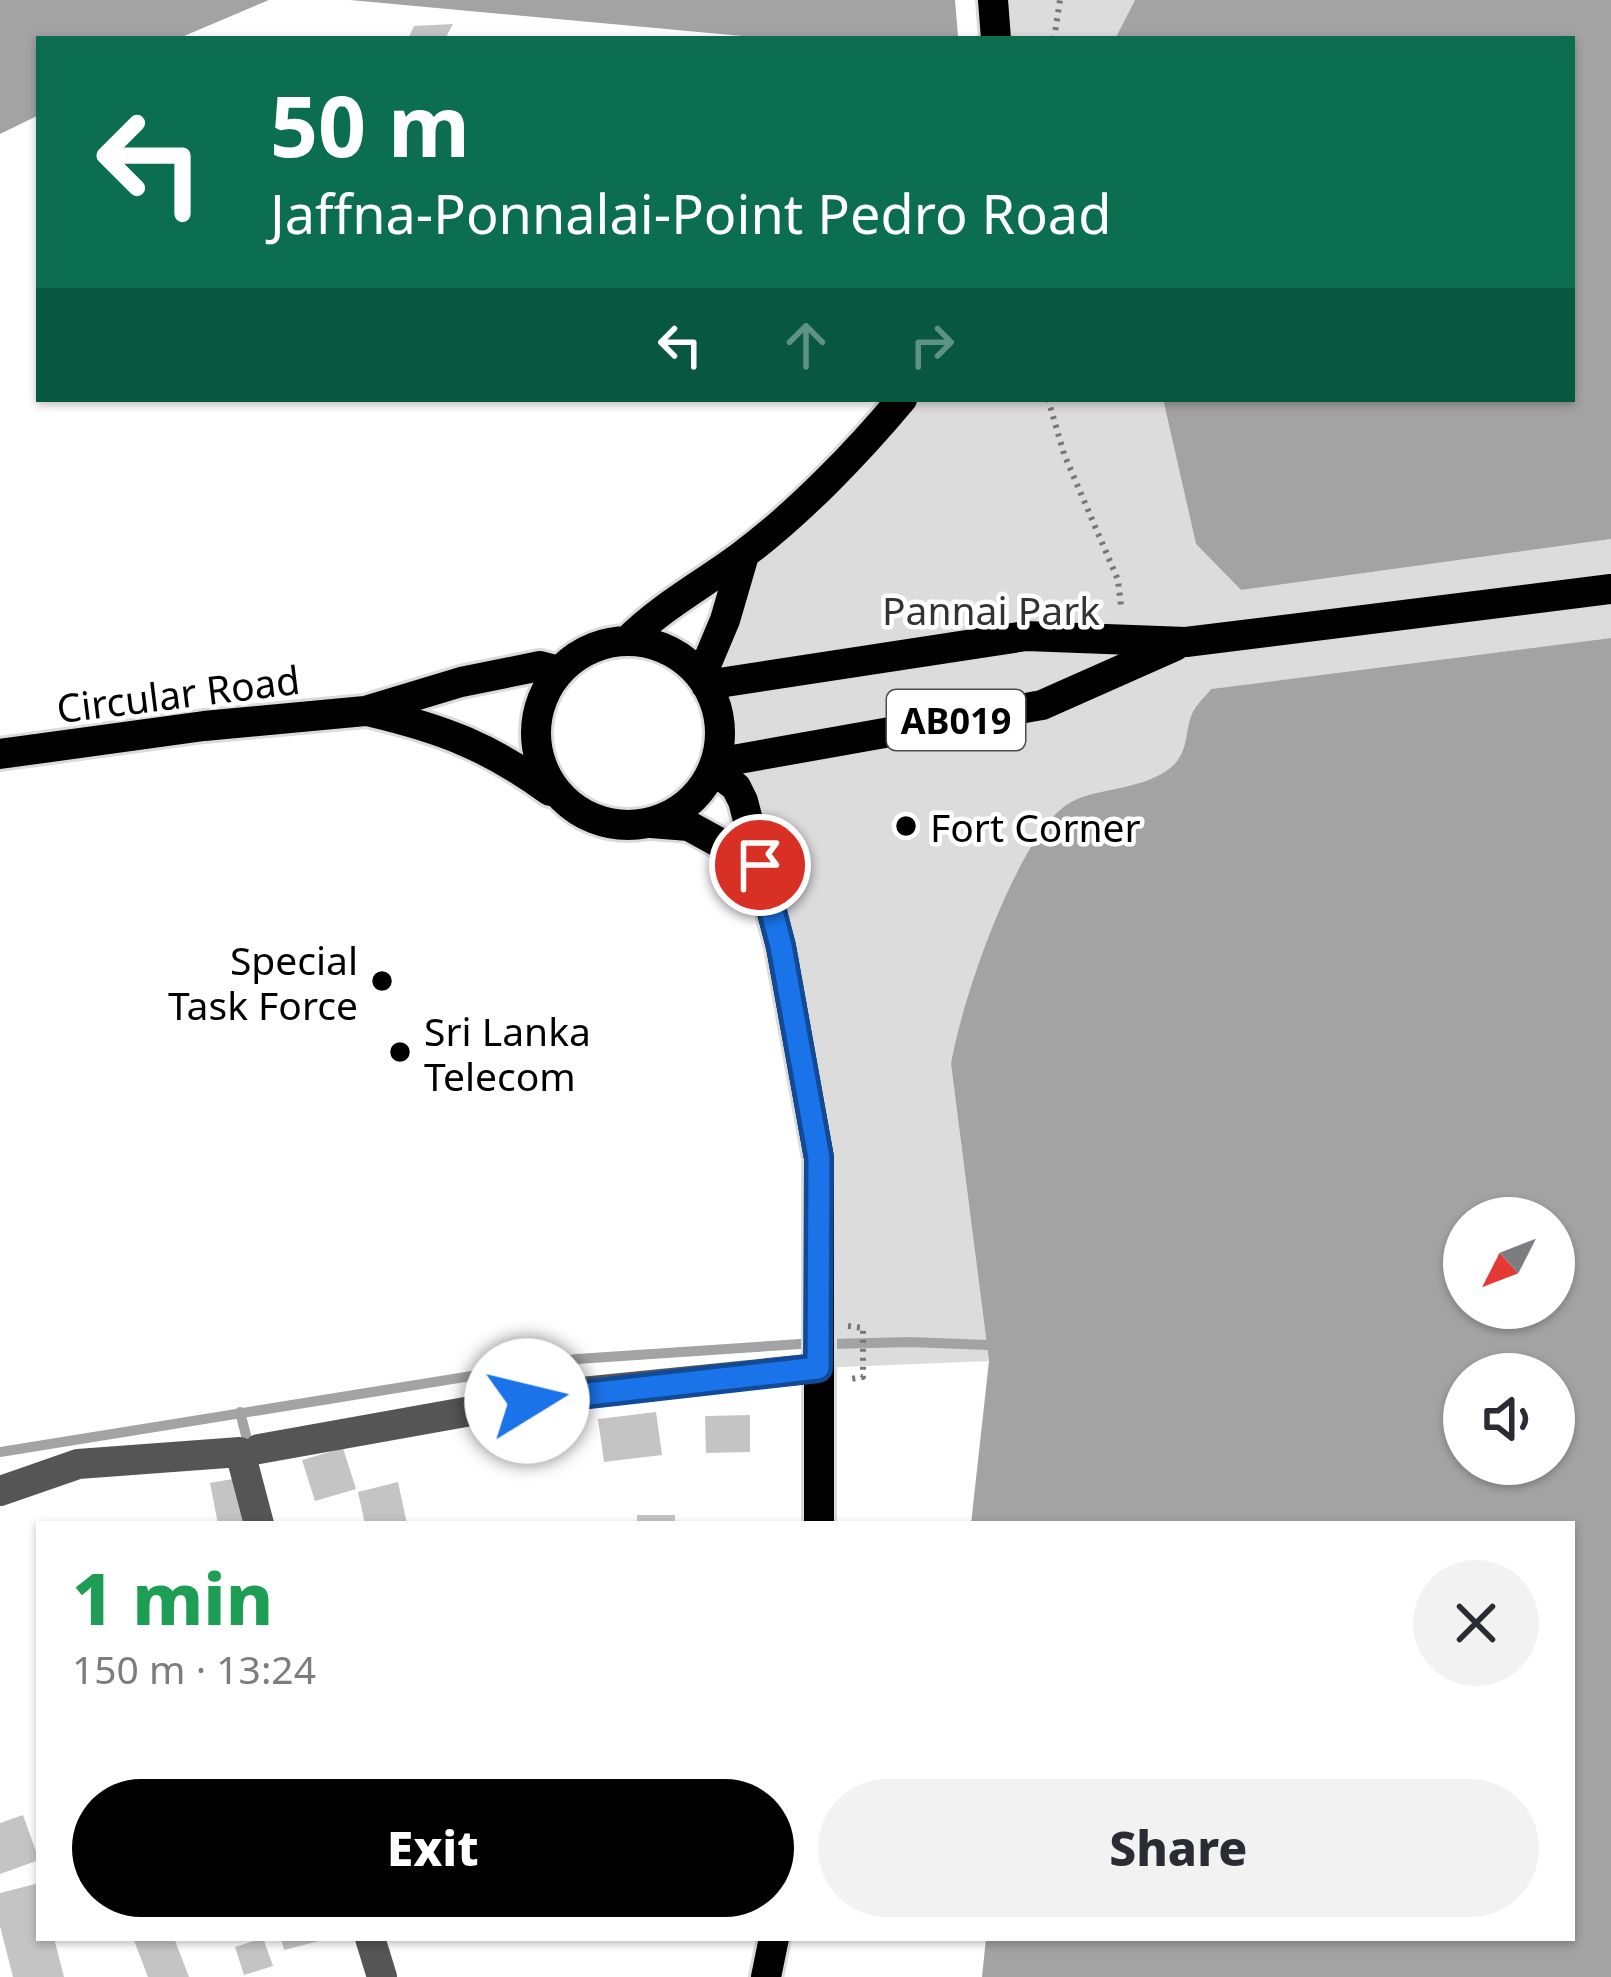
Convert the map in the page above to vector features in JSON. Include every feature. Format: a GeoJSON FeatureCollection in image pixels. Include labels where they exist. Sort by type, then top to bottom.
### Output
{"type":"FeatureCollection","features":[{"type":"Feature","properties":{"kind":"main road"},"geometry":{"type":"LineString","coordinates":[[993,0],[996,36]]}},
{"type":"Feature","properties":{"kind":"main road"},"geometry":{"type":"LineString","coordinates":[[627,641],[646,622],[743,555],[868,440],[900,402]]}},
{"type":"Feature","properties":{"kind":"main road"},"geometry":{"type":"LineString","coordinates":[[704,681],[743,555]]}},
{"type":"Feature","properties":{"kind":"main road","name":"AB019"},"geometry":{"type":"LineString","coordinates":[[704,681],[1026,636],[1186,642],[1611,589]]}},
{"type":"Feature","properties":{"kind":"main road"},"geometry":{"type":"LineString","coordinates":[[627,641],[668,650],[704,681],[718,711],[714,766],[688,802],[651,823]]}},
{"type":"Feature","properties":{"kind":"main road","name":"Circular Road"},"geometry":{"type":"LineString","coordinates":[[0,754],[204,726],[365,711],[494,675],[540,666],[559,670],[602,644],[627,641]]}},
{"type":"Feature","properties":{"kind":"main road","name":"AB019"},"geometry":{"type":"LineString","coordinates":[[714,766],[1042,705],[1186,642]]}},
{"type":"Feature","properties":{"kind":"main road"},"geometry":{"type":"LineString","coordinates":[[559,670],[537,714],[536,739],[541,764],[568,804]]}},
{"type":"Feature","properties":{"kind":"main road","name":"Circular Road"},"geometry":{"type":"LineString","coordinates":[[365,711],[476,742],[603,822],[689,826],[760,865]]}},
{"type":"Feature","properties":{"kind":"main road"},"geometry":{"type":"LineString","coordinates":[[714,766],[743,801],[781,946],[819,1158],[820,1521]]}},
{"type":"Feature","properties":{"kind":"main road"},"geometry":{"type":"LineString","coordinates":[[766,1977],[774,1941]]}},
{"type":"Feature","properties":{"kind":"street"},"geometry":{"type":"LineString","coordinates":[[0,1491],[78,1464],[249,1450],[572,1393],[818,1368]]}},
{"type":"Feature","properties":{"kind":"street"},"geometry":{"type":"LineString","coordinates":[[249,1450],[259,1521]]}},
{"type":"Feature","properties":{"kind":"street"},"geometry":{"type":"LineString","coordinates":[[371,1941],[382,1977]]}},
{"type":"Feature","properties":{"kind":"path"},"geometry":{"type":"LineString","coordinates":[[1054,36],[1060,0]]}},
{"type":"Feature","properties":{"kind":"path"},"geometry":{"type":"LineString","coordinates":[[1049,402],[1064,454],[1118,580],[1125,639]]}},
{"type":"Feature","properties":{"kind":"green space"},"geometry":{"type":"Polygon","coordinates":[[[993,0],[1135,0],[1117,36],[996,36],[993,0]]]}},
{"type":"Feature","properties":{"kind":"green space","name":"Pannai Park"},"geometry":{"type":"Polygon","coordinates":[[[899,402],[1164,402],[1196,544],[1241,590],[1611,539],[1611,638],[1211,689],[1191,714],[1182,751],[1170,768],[1145,781],[1066,805],[1028,852],[993,925],[951,1064],[989,1361],[818,1368],[819,1158],[781,946],[716,763],[718,711],[706,685],[732,588],[899,402]]]}},
{"type":"Feature","properties":{"kind":"shaded area"},"geometry":{"type":"Polygon","coordinates":[[[0,0],[269,0],[184,36],[36,36],[36,116],[0,134],[0,0]]]}},
{"type":"Feature","properties":{"kind":"shaded area"},"geometry":{"type":"Polygon","coordinates":[[[350,0],[955,0],[958,36],[742,36],[350,0]]]}},
{"type":"Feature","properties":{"kind":"shaded area"},"geometry":{"type":"Polygon","coordinates":[[[1135,0],[1611,0],[1611,539],[1241,590],[1196,544],[1164,402],[1575,402],[1575,36],[1117,36],[1135,0]]]}},
{"type":"Feature","properties":{"kind":"shaded area"},"geometry":{"type":"Polygon","coordinates":[[[1611,638],[1611,1977],[982,1977],[986,1941],[1575,1941],[1575,1521],[971,1521],[989,1361],[951,1064],[966,1003],[1010,887],[1047,824],[1076,799],[1145,781],[1170,768],[1182,752],[1190,719],[1211,689],[1611,638]]]}},
{"type":"Feature","properties":{"kind":"building"},"geometry":{"type":"Polygon","coordinates":[[[453,24],[447,36],[409,36],[414,26],[453,24]]]}},
{"type":"Feature","properties":{"kind":"building"},"geometry":{"type":"Polygon","coordinates":[[[656,1412],[662,1455],[604,1462],[598,1419],[656,1412]]]}},
{"type":"Feature","properties":{"kind":"building"},"geometry":{"type":"Polygon","coordinates":[[[750,1415],[750,1452],[706,1453],[705,1416],[750,1415]]]}},
{"type":"Feature","properties":{"kind":"building"},"geometry":{"type":"Polygon","coordinates":[[[343,1448],[356,1489],[315,1501],[302,1460],[343,1448]]]}},
{"type":"Feature","properties":{"kind":"building"},"geometry":{"type":"Polygon","coordinates":[[[238,1478],[246,1521],[217,1521],[210,1483],[238,1478]]]}},
{"type":"Feature","properties":{"kind":"building"},"geometry":{"type":"Polygon","coordinates":[[[398,1482],[406,1521],[364,1521],[358,1492],[398,1482]]]}},
{"type":"Feature","properties":{"kind":"building"},"geometry":{"type":"Polygon","coordinates":[[[637,1515],[675,1515],[675,1521],[637,1521],[637,1515]]]}},
{"type":"Feature","properties":{"kind":"building"},"geometry":{"type":"Polygon","coordinates":[[[23,1815],[36,1861],[0,1874],[0,1823],[23,1815]]]}},
{"type":"Feature","properties":{"kind":"building"},"geometry":{"type":"Polygon","coordinates":[[[36,1884],[36,1941],[55,1941],[64,1977],[13,1977],[0,1926],[0,1893],[36,1884]]]}},
{"type":"Feature","properties":{"kind":"building"},"geometry":{"type":"Polygon","coordinates":[[[134,1941],[175,1941],[189,1977],[148,1977],[134,1941]]]}},
{"type":"Feature","properties":{"kind":"building"},"geometry":{"type":"Polygon","coordinates":[[[264,1941],[273,1966],[244,1975],[235,1947],[264,1941]]]}},
{"type":"Feature","properties":{"kind":"building"},"geometry":{"type":"Polygon","coordinates":[[[282,1941],[319,1941],[284,1950],[282,1941]]]}},
{"type":"Feature","properties":{"kind":"waterway"},"geometry":{"type":"LineString","coordinates":[[0,1452],[577,1359],[800,1344]]}},
{"type":"Feature","properties":{"kind":"waterway"},"geometry":{"type":"LineString","coordinates":[[830,1344],[987,1345]]}},
{"type":"Feature","properties":{"kind":"waterway"},"geometry":{"type":"LineString","coordinates":[[240,1412],[250,1451]]}},
{"type":"Feature","properties":{"kind":"place","name":"Fort Corner"},"geometry":{"type":"Point","coordinates":[906,826]}},
{"type":"Feature","properties":{"kind":"place","name":"Special Task Force"},"geometry":{"type":"Point","coordinates":[382,981]}},
{"type":"Feature","properties":{"kind":"place","name":"Sri Lanka Telecom"},"geometry":{"type":"Point","coordinates":[400,1052]}},
{"type":"Feature","properties":{"kind":"route"},"geometry":{"type":"LineString","coordinates":[[527,1401],[818,1368],[819,1158],[781,946],[760,865]]}}]}
